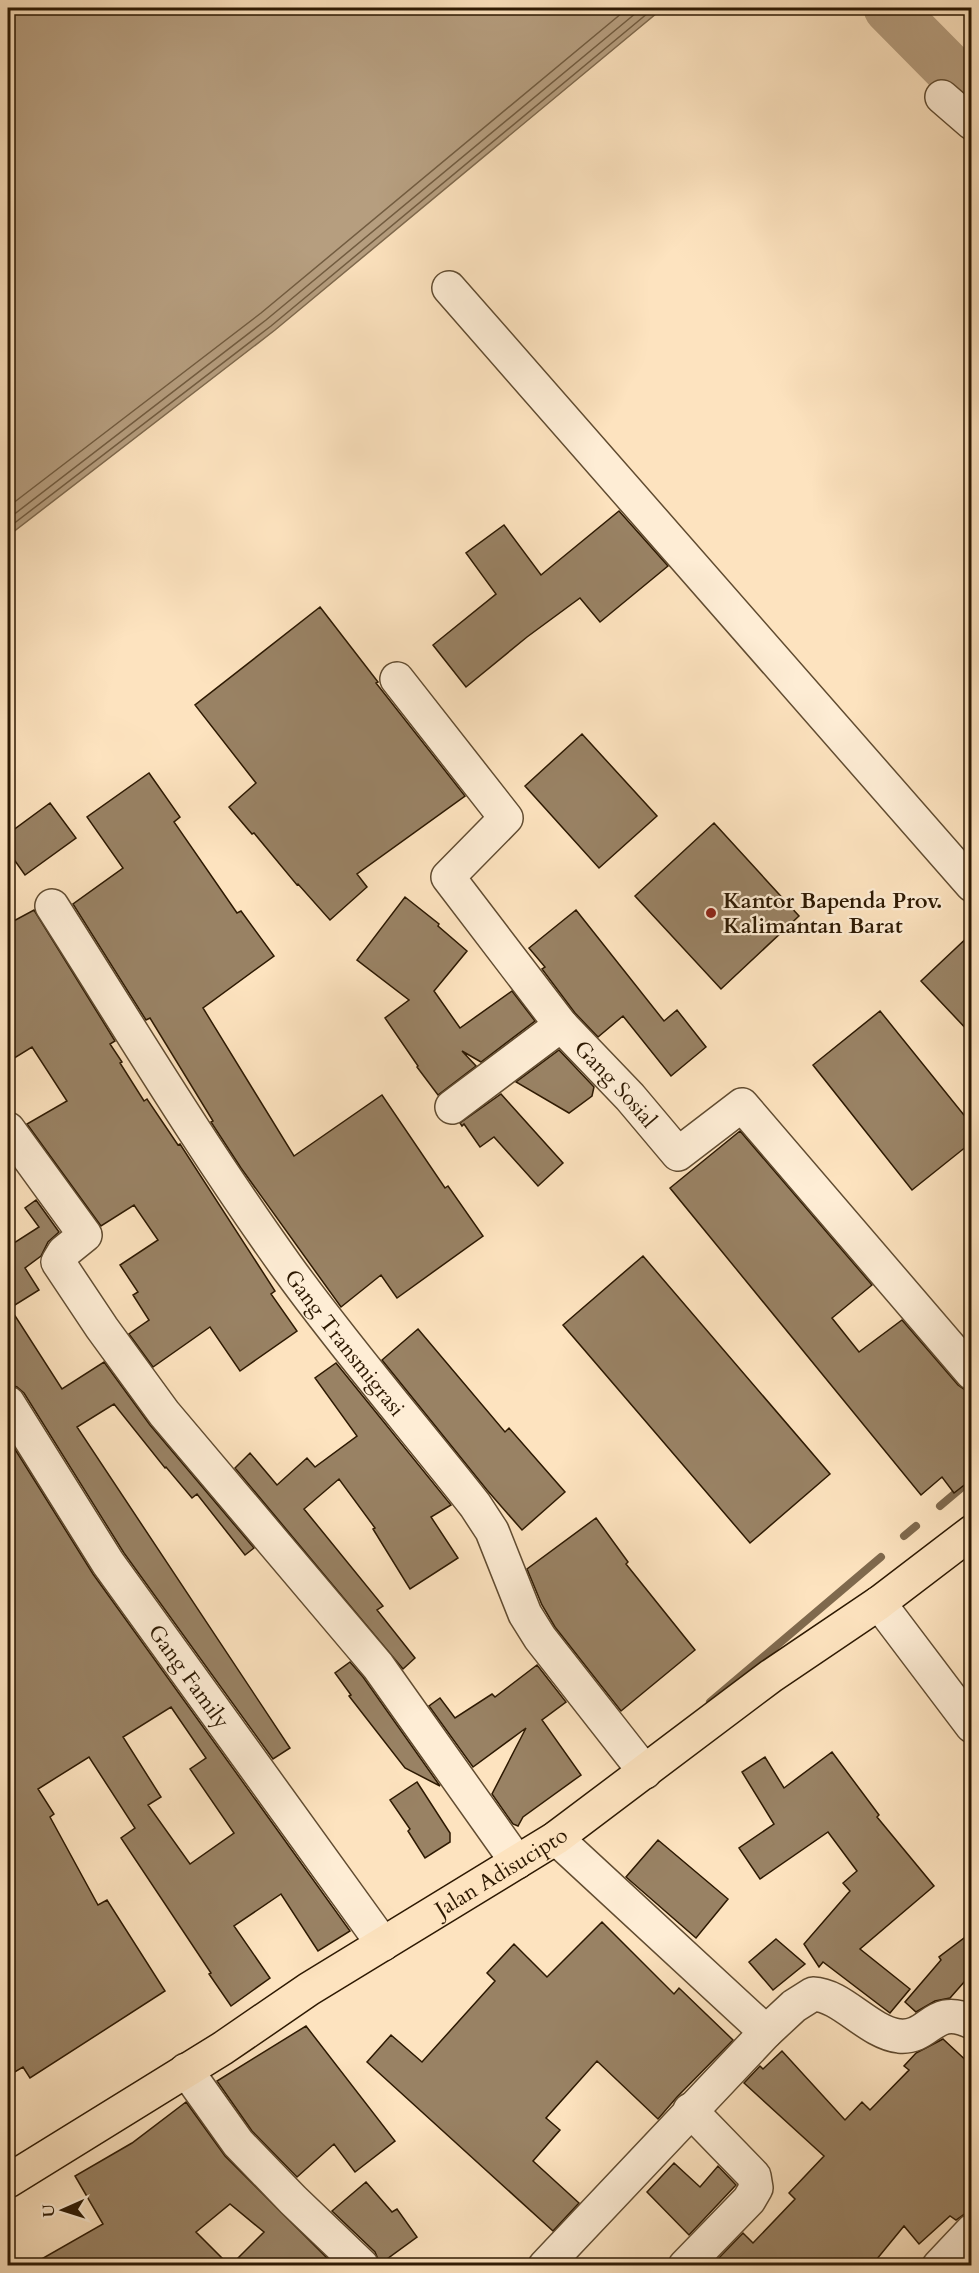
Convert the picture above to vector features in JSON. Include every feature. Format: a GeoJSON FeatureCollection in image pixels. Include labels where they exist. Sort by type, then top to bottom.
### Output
{"type":"FeatureCollection","features":[{"type":"Feature","properties":{"kind":"main road","name":"Jalan Adisucipto"},"geometry":{"type":"LineString","coordinates":[[8,2181],[223,2048],[309,1989],[556,1838],[771,1676],[879,1603],[972,1532]]}},
{"type":"Feature","properties":{"kind":"street"},"geometry":{"type":"LineString","coordinates":[[942,97],[972,123]]}},
{"type":"Feature","properties":{"kind":"street"},"geometry":{"type":"LineString","coordinates":[[449,288],[972,885]]}},
{"type":"Feature","properties":{"kind":"street","name":"Gang Sosial"},"geometry":{"type":"LineString","coordinates":[[397,679],[506,818],[448,877],[561,1025],[630,1097],[678,1154],[742,1106],[972,1373]]}},
{"type":"Feature","properties":{"kind":"street","name":"Gang Transmigrasi"},"geometry":{"type":"LineString","coordinates":[[52,906],[160,1077],[287,1267],[354,1356],[468,1497],[492,1531],[525,1614],[540,1638],[645,1772]]}},
{"type":"Feature","properties":{"kind":"street"},"geometry":{"type":"LineString","coordinates":[[452,1107],[561,1025]]}},
{"type":"Feature","properties":{"kind":"street"},"geometry":{"type":"LineString","coordinates":[[8,1129],[85,1235],[64,1252],[58,1262],[102,1328],[164,1413],[378,1666],[517,1862]]}},
{"type":"Feature","properties":{"kind":"street","name":"Gang Family"},"geometry":{"type":"LineString","coordinates":[[8,1403],[108,1563],[383,1944]]}},
{"type":"Feature","properties":{"kind":"street"},"geometry":{"type":"LineString","coordinates":[[879,1603],[972,1726]]}},
{"type":"Feature","properties":{"kind":"street"},"geometry":{"type":"LineString","coordinates":[[556,1838],[765,2032]]}},
{"type":"Feature","properties":{"kind":"street"},"geometry":{"type":"LineString","coordinates":[[545,2265],[765,2032],[794,2006],[813,1994],[827,1997],[875,2026],[898,2036],[913,2035],[947,2015],[960,2016],[972,2022]]}},
{"type":"Feature","properties":{"kind":"street"},"geometry":{"type":"LineString","coordinates":[[186,2070],[238,2143],[293,2200],[362,2265]]}},
{"type":"Feature","properties":{"kind":"street"},"geometry":{"type":"LineString","coordinates":[[685,2265],[749,2200],[756,2188],[754,2176],[690,2110]]}},
{"type":"Feature","properties":{"kind":"street"},"geometry":{"type":"LineString","coordinates":[[939,2265],[972,2231]]}},
{"type":"Feature","properties":{"kind":"water"},"geometry":{"type":"Polygon","coordinates":[[[8,8],[663,8],[275,330],[8,536],[8,8]]]}},
{"type":"Feature","properties":{"kind":"building"},"geometry":{"type":"Polygon","coordinates":[[[619,511],[668,566],[600,622],[580,598],[527,637],[466,687],[433,645],[496,594],[466,553],[504,525],[541,575],[619,511]]]}},
{"type":"Feature","properties":{"kind":"building"},"geometry":{"type":"Polygon","coordinates":[[[320,607],[378,682],[376,683],[465,796],[357,874],[367,887],[330,920],[229,807],[256,783],[195,705],[320,607]]]}},
{"type":"Feature","properties":{"kind":"building"},"geometry":{"type":"Polygon","coordinates":[[[582,734],[657,816],[599,868],[525,786],[582,734]]]}},
{"type":"Feature","properties":{"kind":"building"},"geometry":{"type":"Polygon","coordinates":[[[149,773],[180,817],[174,822],[237,913],[241,911],[274,956],[203,1008],[294,1156],[382,1095],[445,1188],[448,1186],[483,1236],[397,1298],[381,1275],[341,1307],[241,1168],[150,1018],[146,1020],[73,904],[123,868],[87,817],[149,773]]]}},
{"type":"Feature","properties":{"kind":"building"},"geometry":{"type":"Polygon","coordinates":[[[50,803],[76,838],[25,875],[8,851],[8,834],[50,803]]]}},
{"type":"Feature","properties":{"kind":"building"},"geometry":{"type":"Polygon","coordinates":[[[714,823],[799,916],[721,989],[635,896],[714,823]]]}},
{"type":"Feature","properties":{"kind":"building"},"geometry":{"type":"Polygon","coordinates":[[[405,897],[439,924],[438,926],[467,951],[434,991],[460,1028],[512,991],[535,1021],[481,1062],[462,1051],[476,1066],[438,1095],[385,1018],[409,1000],[357,960],[405,897]]]}},
{"type":"Feature","properties":{"kind":"building"},"geometry":{"type":"Polygon","coordinates":[[[34,910],[115,1041],[110,1044],[122,1062],[120,1063],[144,1101],[147,1099],[178,1145],[180,1144],[275,1291],[271,1294],[297,1331],[240,1371],[210,1327],[153,1367],[129,1334],[149,1320],[133,1295],[138,1292],[120,1265],[158,1240],[134,1205],[101,1226],[27,1124],[67,1101],[32,1047],[8,1062],[8,924],[34,910]]]}},
{"type":"Feature","properties":{"kind":"building"},"geometry":{"type":"Polygon","coordinates":[[[576,910],[664,1021],[677,1010],[706,1047],[671,1076],[623,1016],[598,1037],[575,1013],[542,969],[545,967],[529,948],[576,910]]]}},
{"type":"Feature","properties":{"kind":"building"},"geometry":{"type":"Polygon","coordinates":[[[972,933],[972,1035],[921,981],[972,933]]]}},
{"type":"Feature","properties":{"kind":"building"},"geometry":{"type":"Polygon","coordinates":[[[880,1011],[972,1125],[972,1142],[912,1190],[813,1065],[880,1011]]]}},
{"type":"Feature","properties":{"kind":"building"},"geometry":{"type":"Polygon","coordinates":[[[559,1050],[594,1087],[592,1096],[569,1113],[516,1082],[559,1050]]]}},
{"type":"Feature","properties":{"kind":"building"},"geometry":{"type":"Polygon","coordinates":[[[501,1094],[563,1163],[538,1186],[494,1137],[480,1147],[464,1124],[462,1126],[460,1123],[501,1094]]]}},
{"type":"Feature","properties":{"kind":"building"},"geometry":{"type":"Polygon","coordinates":[[[740,1131],[872,1285],[832,1318],[859,1352],[902,1320],[958,1385],[972,1395],[972,1479],[954,1493],[942,1477],[921,1495],[670,1188],[740,1131]]]}},
{"type":"Feature","properties":{"kind":"building"},"geometry":{"type":"Polygon","coordinates":[[[36,1200],[59,1232],[48,1242],[41,1256],[25,1268],[39,1290],[10,1308],[62,1389],[104,1362],[150,1425],[254,1548],[245,1555],[197,1494],[192,1498],[114,1404],[77,1427],[290,1748],[273,1759],[124,1553],[24,1393],[8,1384],[8,1239],[11,1245],[39,1227],[25,1208],[36,1200]]]}},
{"type":"Feature","properties":{"kind":"building"},"geometry":{"type":"Polygon","coordinates":[[[643,1256],[830,1474],[750,1543],[563,1325],[643,1256]]]}},
{"type":"Feature","properties":{"kind":"building"},"geometry":{"type":"Polygon","coordinates":[[[418,1329],[505,1432],[509,1428],[565,1492],[522,1530],[382,1360],[418,1329]]]}},
{"type":"Feature","properties":{"kind":"building"},"geometry":{"type":"Polygon","coordinates":[[[336,1363],[451,1505],[431,1517],[458,1558],[410,1589],[373,1529],[375,1528],[339,1479],[304,1509],[383,1606],[377,1610],[415,1658],[403,1669],[235,1468],[250,1453],[277,1485],[307,1458],[315,1467],[357,1436],[315,1378],[336,1363]]]}},
{"type":"Feature","properties":{"kind":"building"},"geometry":{"type":"Polygon","coordinates":[[[8,1438],[93,1574],[350,1931],[318,1951],[281,1894],[234,1926],[270,1978],[231,2006],[121,1838],[135,1828],[89,1757],[38,1789],[54,1814],[50,1817],[98,1905],[107,1900],[165,1991],[30,2078],[23,2067],[8,2076],[8,1438]],[[171,1707],[123,1737],[161,1797],[148,1805],[190,1864],[234,1833],[190,1769],[206,1758],[171,1707]]]}},
{"type":"Feature","properties":{"kind":"building"},"geometry":{"type":"Polygon","coordinates":[[[596,1518],[628,1562],[626,1564],[695,1650],[621,1711],[555,1627],[542,1605],[527,1569],[596,1518]]]}},
{"type":"Feature","properties":{"kind":"building"},"geometry":{"type":"Polygon","coordinates":[[[350,1662],[440,1786],[405,1768],[349,1696],[351,1695],[335,1673],[350,1662]]]}},
{"type":"Feature","properties":{"kind":"building"},"geometry":{"type":"Polygon","coordinates":[[[537,1665],[566,1702],[542,1720],[581,1775],[523,1817],[518,1826],[513,1824],[492,1794],[526,1728],[473,1767],[429,1706],[440,1698],[455,1718],[492,1694],[495,1697],[537,1665]]]}},
{"type":"Feature","properties":{"kind":"building"},"geometry":{"type":"Polygon","coordinates":[[[832,1752],[879,1815],[877,1817],[934,1886],[860,1949],[910,1989],[890,2013],[823,1962],[819,1967],[804,1944],[850,1891],[843,1883],[857,1871],[828,1832],[760,1879],[739,1848],[774,1824],[742,1772],[765,1757],[784,1788],[832,1752]]]}},
{"type":"Feature","properties":{"kind":"building"},"geometry":{"type":"Polygon","coordinates":[[[417,1782],[450,1833],[450,1842],[425,1858],[408,1831],[410,1829],[390,1800],[417,1782]]]}},
{"type":"Feature","properties":{"kind":"building"},"geometry":{"type":"Polygon","coordinates":[[[658,1840],[728,1899],[696,1938],[626,1877],[658,1840]]]}},
{"type":"Feature","properties":{"kind":"building"},"geometry":{"type":"Polygon","coordinates":[[[602,1922],[674,1994],[679,1988],[733,2040],[658,2119],[597,2061],[546,2118],[560,2130],[533,2161],[579,2203],[553,2231],[367,2062],[391,2035],[422,2062],[495,1981],[487,1973],[514,1944],[547,1977],[602,1922]]]}},
{"type":"Feature","properties":{"kind":"building"},"geometry":{"type":"Polygon","coordinates":[[[972,1932],[972,1973],[950,1998],[935,2001],[916,2012],[905,2002],[941,1960],[939,1957],[972,1932]]]}},
{"type":"Feature","properties":{"kind":"building"},"geometry":{"type":"Polygon","coordinates":[[[776,1939],[805,1964],[773,1990],[749,1962],[776,1939]]]}},
{"type":"Feature","properties":{"kind":"building"},"geometry":{"type":"Polygon","coordinates":[[[306,2026],[395,2141],[355,2172],[334,2144],[297,2177],[252,2131],[217,2081],[306,2026]]]}},
{"type":"Feature","properties":{"kind":"building"},"geometry":{"type":"Polygon","coordinates":[[[943,2039],[972,2066],[972,2213],[966,2213],[956,2220],[950,2216],[919,2244],[904,2226],[872,2265],[717,2265],[715,2262],[743,2233],[753,2243],[795,2199],[789,2193],[824,2156],[744,2083],[760,2066],[763,2069],[782,2051],[845,2120],[862,2102],[870,2110],[909,2070],[904,2066],[916,2053],[943,2039]]]}},
{"type":"Feature","properties":{"kind":"building"},"geometry":{"type":"Polygon","coordinates":[[[186,2102],[225,2156],[334,2265],[231,2265],[264,2232],[230,2204],[196,2232],[229,2265],[31,2265],[103,2224],[75,2176],[132,2143],[186,2102]]]}},
{"type":"Feature","properties":{"kind":"building"},"geometry":{"type":"Polygon","coordinates":[[[674,2163],[700,2187],[718,2166],[736,2185],[689,2235],[647,2192],[674,2163]]]}},
{"type":"Feature","properties":{"kind":"building"},"geometry":{"type":"Polygon","coordinates":[[[366,2182],[392,2212],[397,2209],[417,2237],[380,2264],[375,2252],[332,2211],[366,2182]]]}},
{"type":"Feature","properties":{"kind":"waterway"},"geometry":{"type":"LineString","coordinates":[[889,8],[972,92]]}},
{"type":"Feature","properties":{"kind":"waterway"},"geometry":{"type":"LineString","coordinates":[[940,1506],[972,1479]]}},
{"type":"Feature","properties":{"kind":"waterway"},"geometry":{"type":"LineString","coordinates":[[904,1536],[916,1526]]}},
{"type":"Feature","properties":{"kind":"waterway"},"geometry":{"type":"LineString","coordinates":[[710,1702],[881,1557]]}},
{"type":"Feature","properties":{"kind":"place","name":"Kantor Bapenda Prov. Kalimantan Barat"},"geometry":{"type":"Point","coordinates":[711,913]}}]}
